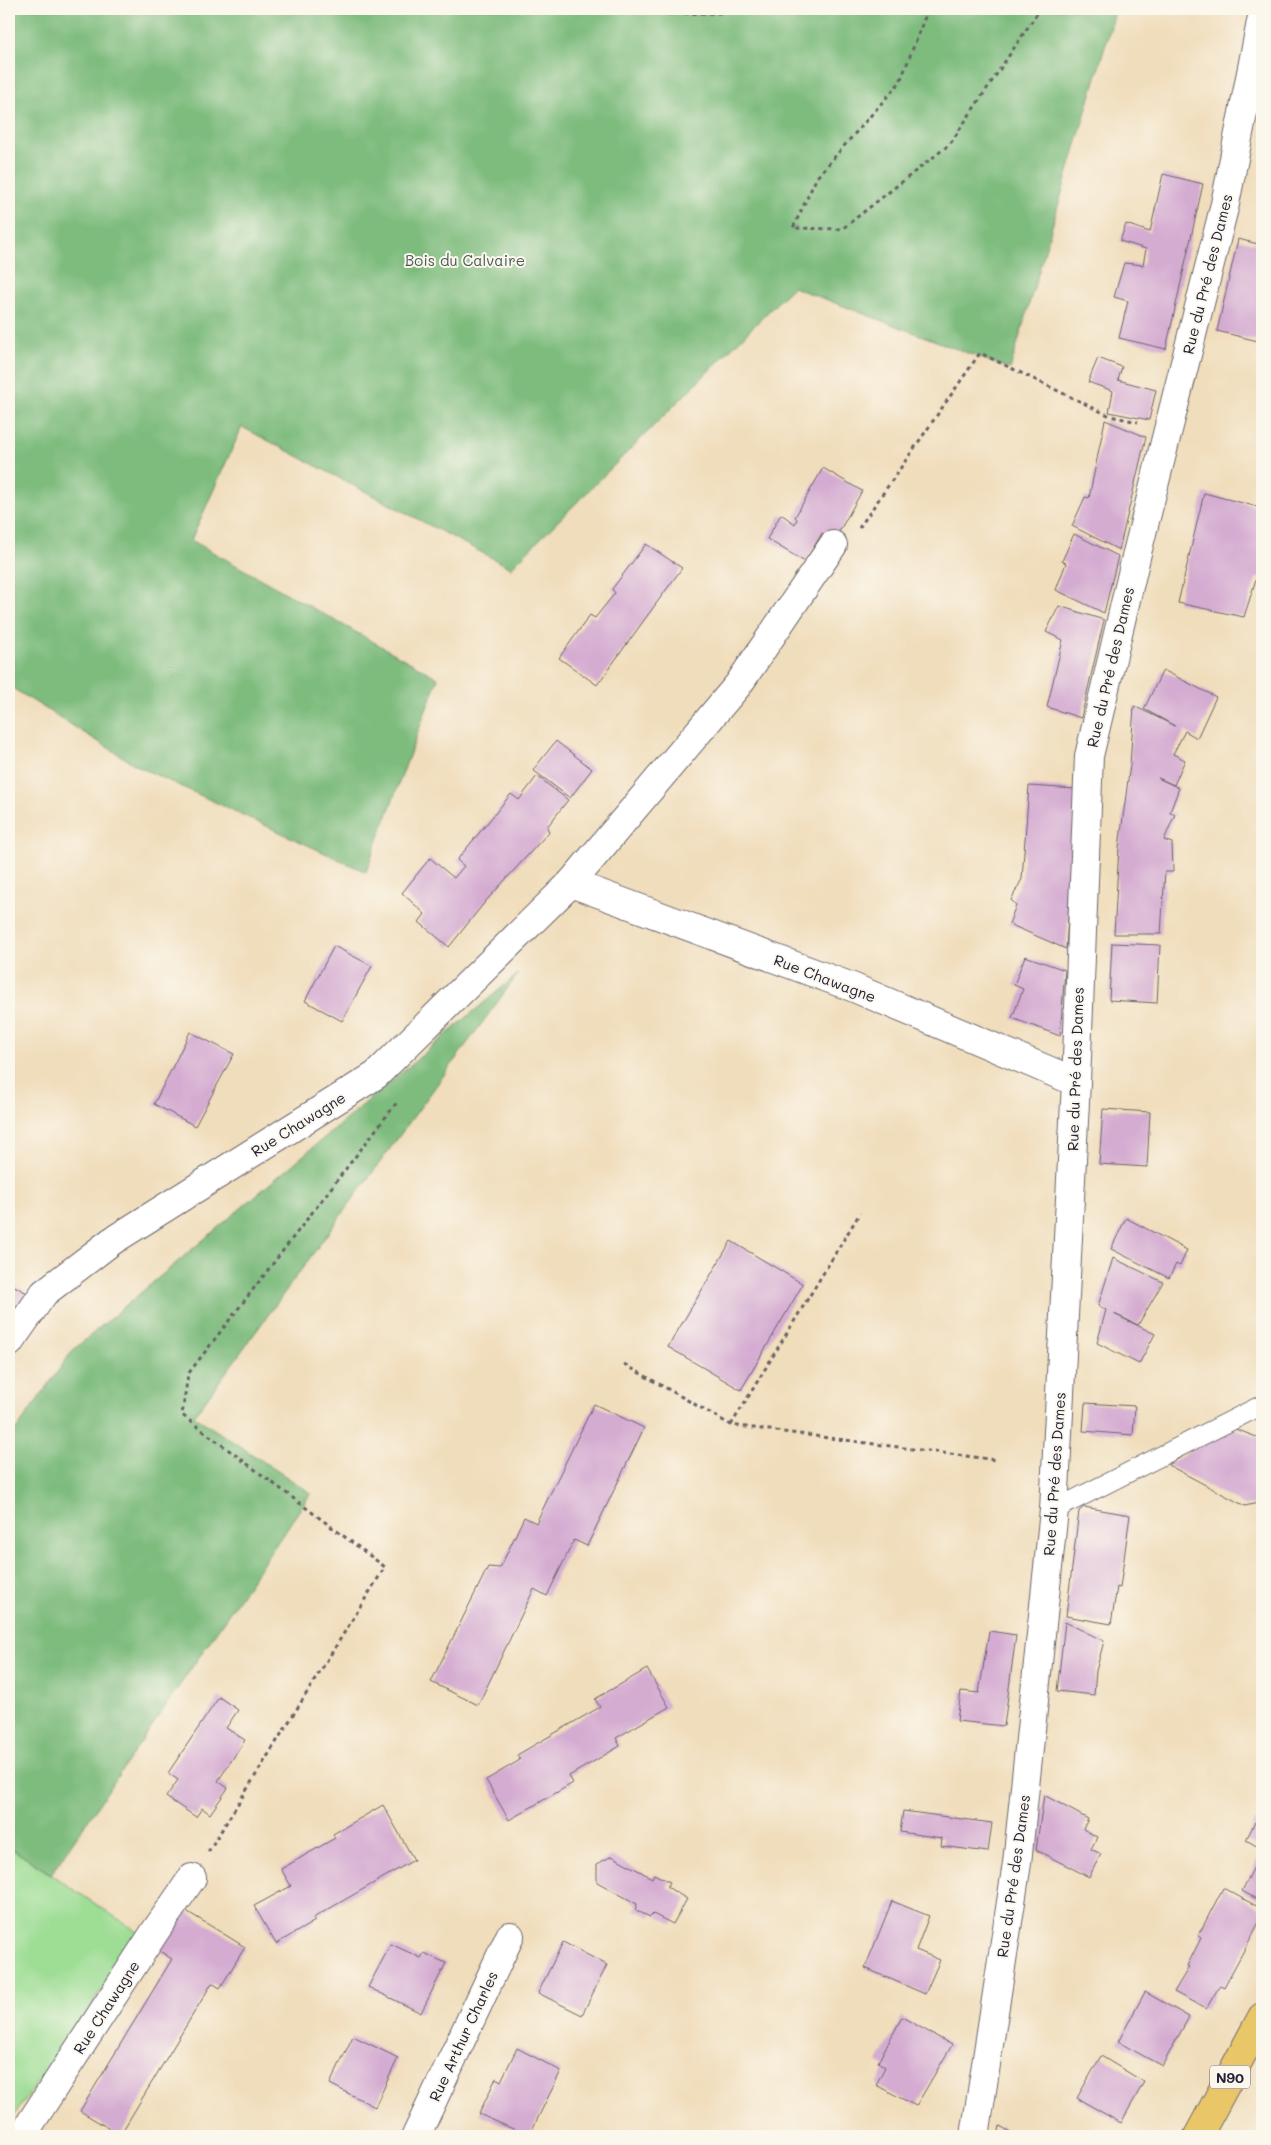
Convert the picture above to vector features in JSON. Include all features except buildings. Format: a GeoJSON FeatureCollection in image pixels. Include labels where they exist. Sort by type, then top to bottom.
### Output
{"type":"FeatureCollection","features":[{"type":"Feature","properties":{"kind":"main road","name":"N90"},"geometry":{"type":"LineString","coordinates":[[1198,2136],[1262,2017]]}},
{"type":"Feature","properties":{"kind":"street","name":"Rue du Pré des Dames"},"geometry":{"type":"LineString","coordinates":[[975,2136],[1017,1863],[1054,1510],[1076,1082],[1089,756],[1137,553],[1225,204],[1262,17]]}},
{"type":"Feature","properties":{"kind":"street","name":"Rue Chawagne"},"geometry":{"type":"LineString","coordinates":[[9,1343],[44,1293],[112,1241],[376,1075],[571,883],[738,685],[833,545]]}},
{"type":"Feature","properties":{"kind":"street","name":"Rue Chawagne"},"geometry":{"type":"LineString","coordinates":[[571,883],[852,988],[1076,1082]]}},
{"type":"Feature","properties":{"kind":"street","name":"Rue Chawagne"},"geometry":{"type":"LineString","coordinates":[[22,2136],[192,1878]]}},
{"type":"Feature","properties":{"kind":"street","name":"Rue Arthur Charles"},"geometry":{"type":"LineString","coordinates":[[416,2136],[510,1936]]}},
{"type":"Feature","properties":{"kind":"lane"},"geometry":{"type":"LineString","coordinates":[[1054,1510],[1262,1405]]}},
{"type":"Feature","properties":{"kind":"path"},"geometry":{"type":"LineString","coordinates":[[668,9],[666,14],[720,13],[724,9]]}},
{"type":"Feature","properties":{"kind":"path"},"geometry":{"type":"LineString","coordinates":[[928,9],[900,82],[817,177],[793,228],[842,229],[950,144],[1040,9]]}},
{"type":"Feature","properties":{"kind":"path"},"geometry":{"type":"LineString","coordinates":[[858,530],[980,352],[1110,416],[1168,429]]}},
{"type":"Feature","properties":{"kind":"path"},"geometry":{"type":"LineString","coordinates":[[192,1878],[385,1567],[182,1415],[188,1374],[403,1094]]}},
{"type":"Feature","properties":{"kind":"path"},"geometry":{"type":"LineString","coordinates":[[732,1425],[860,1213]]}},
{"type":"Feature","properties":{"kind":"path"},"geometry":{"type":"LineString","coordinates":[[624,1364],[732,1425],[996,1460]]}},
{"type":"Feature","properties":{"kind":"green space","name":"Bois du Calvaire"},"geometry":{"type":"Polygon","coordinates":[[[9,9],[1116,9],[1010,369],[793,287],[511,568],[242,427],[191,540],[438,678],[366,872],[139,767],[9,686],[9,9]]]}},
{"type":"Feature","properties":{"kind":"green space"},"geometry":{"type":"Polygon","coordinates":[[[518,974],[194,1416],[311,1493],[51,1874],[9,1847],[9,1440],[73,1350],[518,974]]]}},
{"type":"Feature","properties":{"kind":"green space"},"geometry":{"type":"Polygon","coordinates":[[[9,1847],[141,1934],[9,2123],[9,1847]]]}}]}
